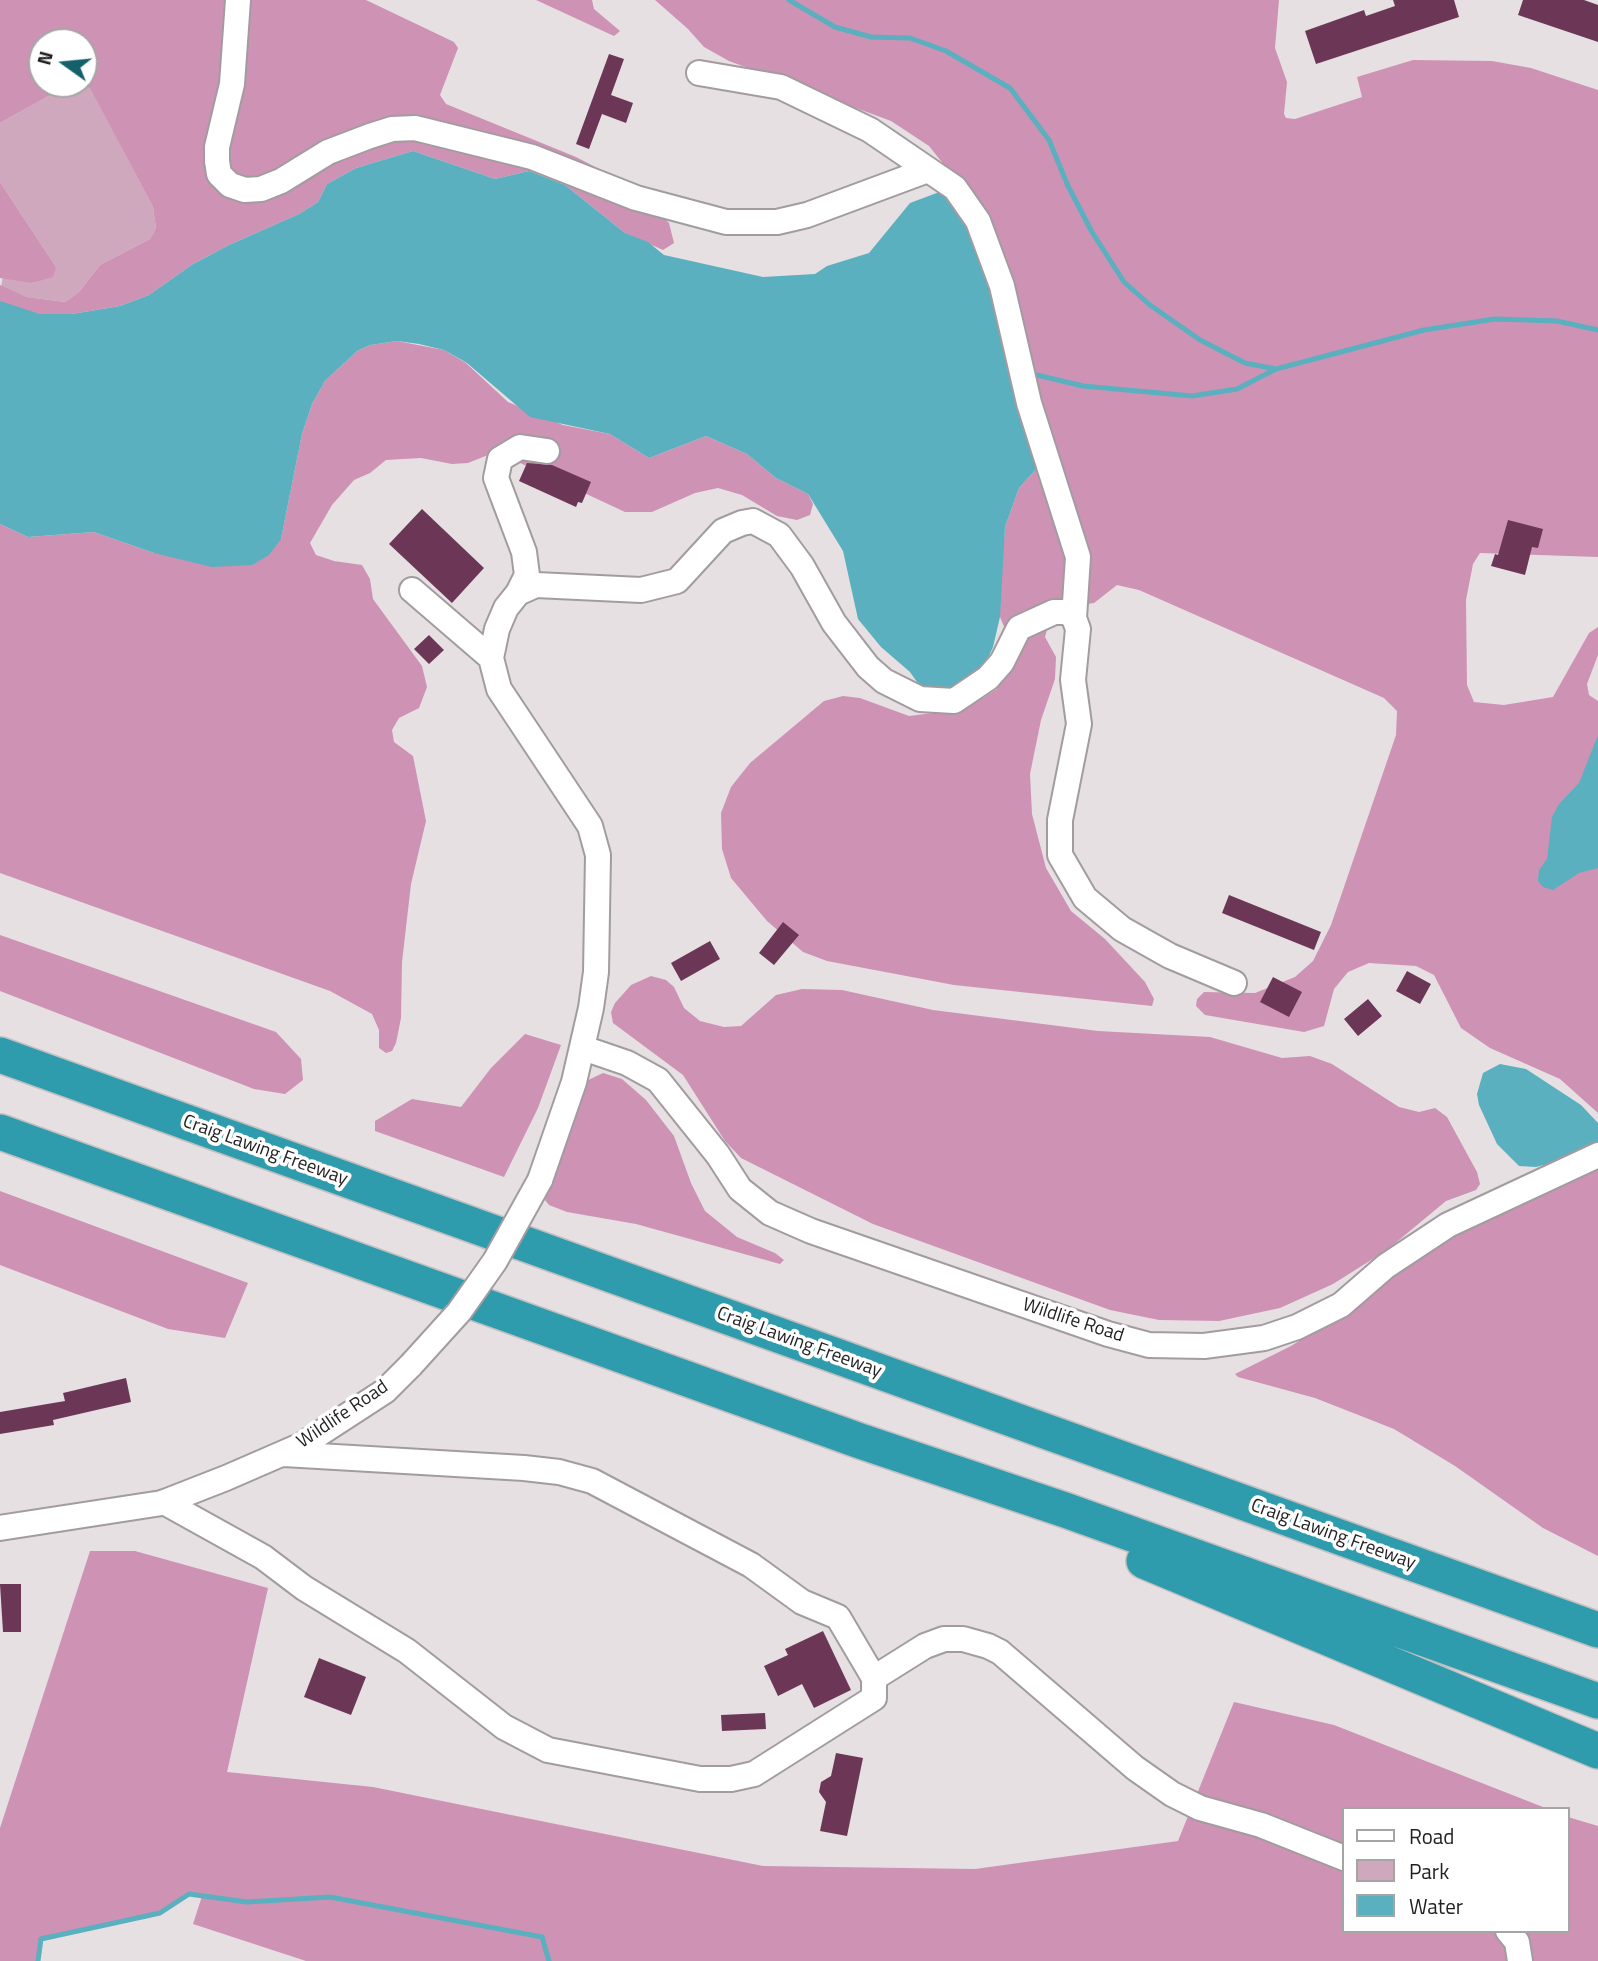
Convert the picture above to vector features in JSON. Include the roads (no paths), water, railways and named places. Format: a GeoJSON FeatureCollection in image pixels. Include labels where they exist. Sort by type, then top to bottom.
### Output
{"type":"FeatureCollection","features":[{"type":"Feature","properties":{"kind":"highway","name":"Craig Lawing Freeway"},"geometry":{"type":"LineString","coordinates":[[0,1055],[1598,1630]]}},
{"type":"Feature","properties":{"kind":"highway"},"geometry":{"type":"LineString","coordinates":[[0,1132],[860,1441],[1065,1510],[1598,1701]]}},
{"type":"Feature","properties":{"kind":"highway"},"geometry":{"type":"LineString","coordinates":[[860,1441],[1598,1751]]}},
{"type":"Feature","properties":{"kind":"street"},"geometry":{"type":"LineString","coordinates":[[238,0],[232,84],[217,161],[219,174],[230,185],[244,190],[261,189],[281,181],[328,152],[370,136],[391,129],[415,128],[532,156],[636,198],[726,222],[764,223],[807,215],[928,170]]}},
{"type":"Feature","properties":{"kind":"street"},"geometry":{"type":"LineString","coordinates":[[699,73],[781,87],[870,130],[955,188],[978,221],[1002,286],[1029,403],[1078,556],[1074,618],[1078,629],[1073,680],[1079,724],[1060,820],[1060,855],[1085,898],[1122,929],[1170,956],[1234,983]]}},
{"type":"Feature","properties":{"kind":"street"},"geometry":{"type":"LineString","coordinates":[[412,590],[491,658],[497,629],[506,608],[527,575],[524,552],[496,478],[500,459],[520,447],[548,451]]}},
{"type":"Feature","properties":{"kind":"street"},"geometry":{"type":"LineString","coordinates":[[518,593],[536,585],[641,590],[677,581],[723,531],[753,521],[779,535],[785,542],[834,623],[868,667],[903,692],[937,702],[954,701],[988,678],[1002,662],[1020,628],[1054,612],[1067,612],[1074,618]]}},
{"type":"Feature","properties":{"kind":"street","name":"Wildlife Road"},"geometry":{"type":"LineString","coordinates":[[0,1528],[164,1502],[302,1445],[385,1391],[459,1312],[495,1261],[540,1180],[558,1133],[583,1048],[596,972],[598,855],[590,826],[499,689],[491,658]]}},
{"type":"Feature","properties":{"kind":"street","name":"Wildlife Road"},"geometry":{"type":"LineString","coordinates":[[583,1048],[627,1063],[658,1080],[718,1155],[740,1189],[770,1213],[811,1231],[1108,1334],[1149,1345],[1204,1346],[1264,1338],[1297,1327],[1341,1305],[1386,1266],[1448,1225],[1598,1155]]}},
{"type":"Feature","properties":{"kind":"street"},"geometry":{"type":"LineString","coordinates":[[164,1502],[264,1558],[304,1588],[380,1633],[504,1727],[548,1750],[700,1779],[731,1779],[754,1774],[874,1698],[874,1678],[838,1617],[802,1602],[751,1565],[592,1480],[559,1472],[524,1468],[284,1454]]}},
{"type":"Feature","properties":{"kind":"street"},"geometry":{"type":"LineString","coordinates":[[874,1678],[925,1646],[944,1639],[963,1639],[988,1646],[1000,1652],[1135,1768],[1172,1794],[1200,1808],[1261,1825],[1342,1857]]}},
{"type":"Feature","properties":{"kind":"street"},"geometry":{"type":"LineString","coordinates":[[1510,1933],[1517,1941],[1520,1961]]}},
{"type":"Feature","properties":{"kind":"water"},"geometry":{"type":"Polygon","coordinates":[[[413,151],[495,179],[529,171],[565,185],[625,233],[648,242],[664,255],[763,277],[815,274],[827,266],[869,253],[910,203],[942,191],[958,207],[985,264],[1038,467],[1019,488],[1005,527],[1000,617],[993,647],[985,665],[950,689],[922,689],[910,672],[881,647],[858,619],[843,551],[808,494],[776,478],[747,454],[706,436],[649,458],[610,434],[530,417],[467,363],[444,350],[419,344],[397,341],[370,345],[357,351],[325,381],[312,404],[302,434],[281,539],[269,555],[252,565],[212,567],[154,553],[94,532],[28,537],[0,524],[0,301],[40,314],[72,314],[120,306],[149,295],[193,264],[229,245],[299,214],[318,202],[327,184],[356,168],[413,151]]]}},
{"type":"Feature","properties":{"kind":"water"},"geometry":{"type":"Polygon","coordinates":[[[1598,735],[1598,868],[1579,873],[1553,890],[1543,887],[1538,881],[1539,870],[1547,859],[1552,817],[1559,804],[1579,783],[1598,735]]]}},
{"type":"Feature","properties":{"kind":"water"},"geometry":{"type":"Polygon","coordinates":[[[1500,1064],[1526,1069],[1581,1105],[1598,1123],[1598,1141],[1552,1163],[1536,1167],[1519,1166],[1497,1144],[1479,1105],[1477,1094],[1483,1073],[1500,1064]]]}},
{"type":"Feature","properties":{"kind":"waterway"},"geometry":{"type":"LineString","coordinates":[[789,0],[835,27],[871,37],[910,38],[946,51],[1010,88],[1049,140],[1068,186],[1092,232],[1124,282],[1150,305],[1200,340],[1245,363],[1276,369]]}},
{"type":"Feature","properties":{"kind":"waterway"},"geometry":{"type":"LineString","coordinates":[[1037,375],[1083,386],[1192,396],[1237,389],[1276,369],[1424,330],[1495,319],[1557,321],[1598,330]]}},
{"type":"Feature","properties":{"kind":"waterway"},"geometry":{"type":"LineString","coordinates":[[38,1961],[41,1939],[160,1913],[189,1894],[247,1902],[330,1897],[542,1937],[549,1961]]}}]}
